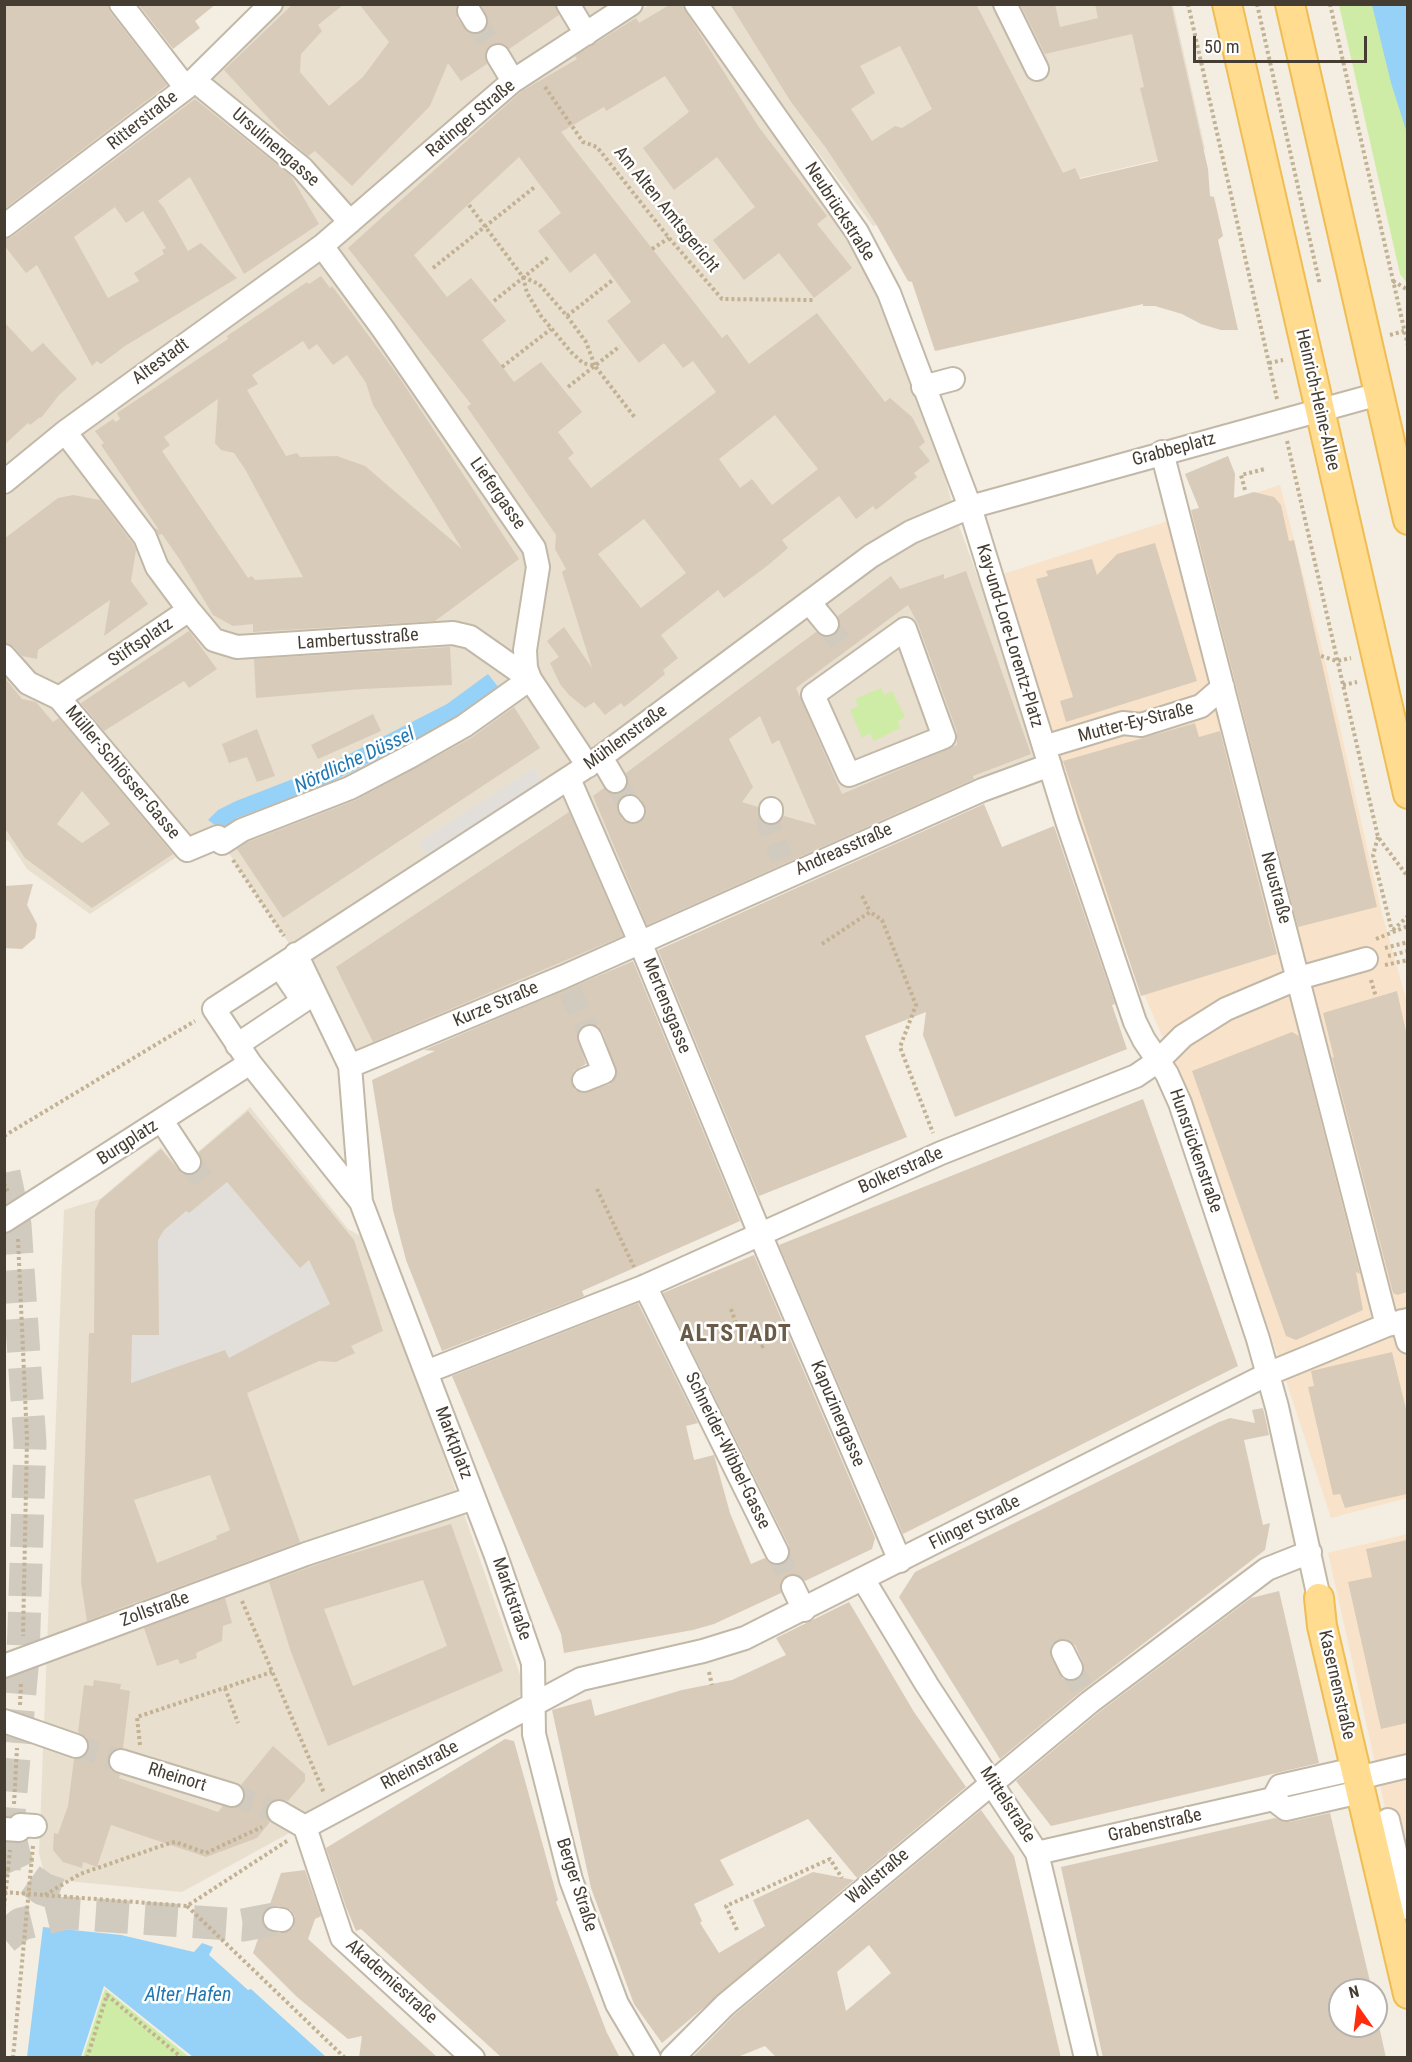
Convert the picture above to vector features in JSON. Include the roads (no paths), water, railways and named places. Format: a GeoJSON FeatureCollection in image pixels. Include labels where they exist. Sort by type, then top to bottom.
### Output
{"type":"FeatureCollection","features":[{"type":"Feature","properties":{"kind":"main road","name":"Heinrich-Heine-Allee"},"geometry":{"type":"LineString","coordinates":[[1227,4],[1407,794]]}},
{"type":"Feature","properties":{"kind":"main road"},"geometry":{"type":"LineString","coordinates":[[1290,4],[1379,394],[1402,469],[1407,520]]}},
{"type":"Feature","properties":{"kind":"main road","name":"Kasernenstraße"},"geometry":{"type":"LineString","coordinates":[[1318,1598],[1322,1626],[1405,1983]]}},
{"type":"Feature","properties":{"kind":"street","name":"Ursulinengasse"},"geometry":{"type":"LineString","coordinates":[[121,4],[190,84],[288,155],[332,199],[350,222]]}},
{"type":"Feature","properties":{"kind":"street","name":"Ritterstraße"},"geometry":{"type":"LineString","coordinates":[[4,226],[190,84],[271,4]]}},
{"type":"Feature","properties":{"kind":"street"},"geometry":{"type":"LineString","coordinates":[[568,4],[586,34]]}},
{"type":"Feature","properties":{"kind":"street","name":"Ratinger Straße"},"geometry":{"type":"LineString","coordinates":[[322,246],[523,75],[631,4]]}},
{"type":"Feature","properties":{"kind":"street","name":"Neubrückstraße"},"geometry":{"type":"LineString","coordinates":[[696,4],[857,232],[889,293],[970,507]]}},
{"type":"Feature","properties":{"kind":"street"},"geometry":{"type":"LineString","coordinates":[[1005,4],[1037,69]]}},
{"type":"Feature","properties":{"kind":"street"},"geometry":{"type":"LineString","coordinates":[[498,56],[523,75]]}},
{"type":"Feature","properties":{"kind":"street","name":"Altestadt"},"geometry":{"type":"LineString","coordinates":[[4,482],[65,432],[322,246]]}},
{"type":"Feature","properties":{"kind":"street","name":"Liefergasse"},"geometry":{"type":"LineString","coordinates":[[322,246],[383,329],[534,548],[538,567],[525,650],[528,669]]}},
{"type":"Feature","properties":{"kind":"street"},"geometry":{"type":"LineString","coordinates":[[923,387],[953,379]]}},
{"type":"Feature","properties":{"kind":"street","name":"Grabbeplatz"},"geometry":{"type":"LineString","coordinates":[[970,507],[1162,452],[1379,394]]}},
{"type":"Feature","properties":{"kind":"street","name":"Stiftsplatz"},"geometry":{"type":"LineString","coordinates":[[59,698],[189,610],[157,567],[145,537],[65,432]]}},
{"type":"Feature","properties":{"kind":"street","name":"Neustraße"},"geometry":{"type":"LineString","coordinates":[[1162,452],[1299,978],[1401,1327]]}},
{"type":"Feature","properties":{"kind":"street","name":"Mühlenstraße"},"geometry":{"type":"LineString","coordinates":[[288,961],[595,762],[894,541],[970,507]]}},
{"type":"Feature","properties":{"kind":"street","name":"Kay-und-Lore-Lorentz-Platz"},"geometry":{"type":"LineString","coordinates":[[970,507],[1047,756]]}},
{"type":"Feature","properties":{"kind":"street"},"geometry":{"type":"LineString","coordinates":[[809,602],[827,624]]}},
{"type":"Feature","properties":{"kind":"street","name":"Lambertusstraße"},"geometry":{"type":"LineString","coordinates":[[189,610],[214,640],[237,647],[453,633],[470,637],[528,669]]}},
{"type":"Feature","properties":{"kind":"street"},"geometry":{"type":"LineString","coordinates":[[905,629],[944,737],[849,775],[813,695],[857,664],[905,629]]}},
{"type":"Feature","properties":{"kind":"street"},"geometry":{"type":"LineString","coordinates":[[4,656],[28,683],[59,698]]}},
{"type":"Feature","properties":{"kind":"street"},"geometry":{"type":"LineString","coordinates":[[528,669],[595,762],[615,780]]}},
{"type":"Feature","properties":{"kind":"street","name":"Müller-Schlösser-Gasse"},"geometry":{"type":"LineString","coordinates":[[59,698],[187,850],[220,840],[350,788],[411,756],[464,726],[528,669]]}},
{"type":"Feature","properties":{"kind":"street","name":"Mutter-Ey-Straße"},"geometry":{"type":"LineString","coordinates":[[1047,756],[1113,720],[1141,725],[1202,706],[1223,687]]}},
{"type":"Feature","properties":{"kind":"street","name":"Andreasstraße"},"geometry":{"type":"LineString","coordinates":[[640,942],[786,866],[982,790],[1047,756]]}},
{"type":"Feature","properties":{"kind":"street","name":"Hunsrückenstraße"},"geometry":{"type":"LineString","coordinates":[[1047,756],[1135,1022],[1173,1085],[1180,1103],[1267,1374]]}},
{"type":"Feature","properties":{"kind":"street","name":"Mertensgasse"},"geometry":{"type":"LineString","coordinates":[[569,779],[640,942],[760,1234]]}},
{"type":"Feature","properties":{"kind":"street","name":"Kurze Straße"},"geometry":{"type":"LineString","coordinates":[[350,1066],[566,984],[640,942]]}},
{"type":"Feature","properties":{"kind":"street","name":"Bolkerstraße"},"geometry":{"type":"LineString","coordinates":[[426,1372],[644,1287],[711,1259],[760,1234],[941,1153],[1136,1076],[1158,1061],[1183,1036],[1207,1019],[1250,997],[1299,978],[1379,958]]}},
{"type":"Feature","properties":{"kind":"street"},"geometry":{"type":"LineString","coordinates":[[288,961],[350,1066],[361,1202],[243,1054],[214,1009],[288,961]]}},
{"type":"Feature","properties":{"kind":"street","name":"Burgplatz"},"geometry":{"type":"LineString","coordinates":[[11,1218],[162,1121],[303,1001],[288,961]]}},
{"type":"Feature","properties":{"kind":"street"},"geometry":{"type":"LineString","coordinates":[[584,1080],[604,1072],[590,1037]]}},
{"type":"Feature","properties":{"kind":"street"},"geometry":{"type":"LineString","coordinates":[[162,1121],[189,1162]]}},
{"type":"Feature","properties":{"kind":"street","name":"Marktplatz"},"geometry":{"type":"LineString","coordinates":[[306,1554],[474,1498],[361,1202]]}},
{"type":"Feature","properties":{"kind":"street","name":"Kapuzinergasse"},"geometry":{"type":"LineString","coordinates":[[760,1234],[900,1561]]}},
{"type":"Feature","properties":{"kind":"street","name":"Schneider-Wibbel-Gasse"},"geometry":{"type":"LineString","coordinates":[[644,1287],[777,1552]]}},
{"type":"Feature","properties":{"kind":"street","name":"Flinger Straße"},"geometry":{"type":"LineString","coordinates":[[535,1703],[582,1679],[704,1651],[745,1638],[1267,1374],[1401,1327]]}},
{"type":"Feature","properties":{"kind":"street","name":"Kasernenstraße"},"geometry":{"type":"LineString","coordinates":[[1267,1374],[1310,1552],[1318,1598]]}},
{"type":"Feature","properties":{"kind":"street","name":"Marktstraße"},"geometry":{"type":"LineString","coordinates":[[474,1498],[533,1663],[535,1703]]}},
{"type":"Feature","properties":{"kind":"street","name":"Wallstraße"},"geometry":{"type":"LineString","coordinates":[[672,2058],[725,2005],[993,1782],[1088,1698],[1267,1569],[1310,1552]]}},
{"type":"Feature","properties":{"kind":"street","name":"Zollstraße"},"geometry":{"type":"LineString","coordinates":[[14,1663],[306,1554]]}},
{"type":"Feature","properties":{"kind":"street","name":"Mittelstraße"},"geometry":{"type":"LineString","coordinates":[[863,1579],[927,1684],[993,1782],[1037,1853],[1086,2058]]}},
{"type":"Feature","properties":{"kind":"street"},"geometry":{"type":"LineString","coordinates":[[793,1587],[804,1610]]}},
{"type":"Feature","properties":{"kind":"street","name":"Rheinstraße"},"geometry":{"type":"LineString","coordinates":[[305,1827],[332,1811],[429,1763],[535,1703]]}},
{"type":"Feature","properties":{"kind":"street","name":"Berger Straße"},"geometry":{"type":"LineString","coordinates":[[535,1703],[534,1734],[571,1880],[617,2004],[649,2058]]}},
{"type":"Feature","properties":{"kind":"street"},"geometry":{"type":"LineString","coordinates":[[11,1723],[76,1746]]}},
{"type":"Feature","properties":{"kind":"street","name":"Rheinort"},"geometry":{"type":"LineString","coordinates":[[132,1764],[232,1795]]}},
{"type":"Feature","properties":{"kind":"street","name":"Grabenstraße"},"geometry":{"type":"LineString","coordinates":[[1037,1853],[1273,1799],[1280,1786],[1358,1780],[1407,1766]]}},
{"type":"Feature","properties":{"kind":"street"},"geometry":{"type":"LineString","coordinates":[[274,1815],[305,1827]]}},
{"type":"Feature","properties":{"kind":"street"},"geometry":{"type":"LineString","coordinates":[[1388,1820],[1407,1908]]}},
{"type":"Feature","properties":{"kind":"street"},"geometry":{"type":"LineString","coordinates":[[8,1829],[19,1830],[20,1825],[35,1826]]}},
{"type":"Feature","properties":{"kind":"street","name":"Akademiestraße"},"geometry":{"type":"LineString","coordinates":[[305,1827],[342,1938],[473,2058]]}},
{"type":"Feature","properties":{"kind":"street"},"geometry":{"type":"LineString","coordinates":[[1405,1983],[1407,1944]]}},
{"type":"Feature","properties":{"kind":"water"},"geometry":{"type":"Polygon","coordinates":[[[1372,5],[1407,5],[1407,133],[1391,83],[1372,5]]]}},
{"type":"Feature","properties":{"kind":"water","name":"Nördliche Düssel"},"geometry":{"type":"Polygon","coordinates":[[[488,674],[499,688],[458,718],[327,784],[237,818],[222,830],[208,820],[218,810],[236,801],[324,767],[447,704],[488,674]]]}},
{"type":"Feature","properties":{"kind":"water","name":"Alter Hafen"},"geometry":{"type":"Polygon","coordinates":[[[43,1927],[121,1935],[194,1952],[202,1943],[213,1947],[209,1955],[248,1990],[251,1989],[326,2057],[193,2057],[104,1986],[81,2057],[27,2057],[43,1927]]]}},
{"type":"Feature","properties":{"kind":"tunnel"},"geometry":{"type":"LineString","coordinates":[[475,21],[498,56]]}},
{"type":"Feature","properties":{"kind":"tunnel"},"geometry":{"type":"LineString","coordinates":[[827,624],[846,651]]}},
{"type":"Feature","properties":{"kind":"tunnel"},"geometry":{"type":"LineString","coordinates":[[615,781],[630,807]]}},
{"type":"Feature","properties":{"kind":"tunnel"},"geometry":{"type":"LineString","coordinates":[[771,812],[768,823],[782,858]]}},
{"type":"Feature","properties":{"kind":"tunnel"},"geometry":{"type":"LineString","coordinates":[[570,991],[590,1037]]}},
{"type":"Feature","properties":{"kind":"tunnel"},"geometry":{"type":"LineString","coordinates":[[189,1162],[206,1183]]}},
{"type":"Feature","properties":{"kind":"tunnel"},"geometry":{"type":"LineString","coordinates":[[4,1173],[15,1225],[30,1443],[23,1657],[4,1869]]}},
{"type":"Feature","properties":{"kind":"tunnel"},"geometry":{"type":"LineString","coordinates":[[777,1552],[793,1587]]}},
{"type":"Feature","properties":{"kind":"tunnel"},"geometry":{"type":"LineString","coordinates":[[1071,1668],[1085,1693]]}},
{"type":"Feature","properties":{"kind":"tunnel"},"geometry":{"type":"LineString","coordinates":[[76,1746],[121,1761]]}},
{"type":"Feature","properties":{"kind":"tunnel"},"geometry":{"type":"LineString","coordinates":[[232,1795],[279,1812]]}},
{"type":"Feature","properties":{"kind":"tunnel"},"geometry":{"type":"LineString","coordinates":[[10,1837],[15,1859],[22,1874],[43,1889],[69,1898]]}},
{"type":"Feature","properties":{"kind":"tunnel"},"geometry":{"type":"LineString","coordinates":[[4,1938],[21,1924],[67,1913],[243,1925],[275,1919]]}},
{"type":"Feature","properties":{"kind":"district","name":"ALTSTADT"},"geometry":{"type":"Point","coordinates":[736,1335]}}]}
